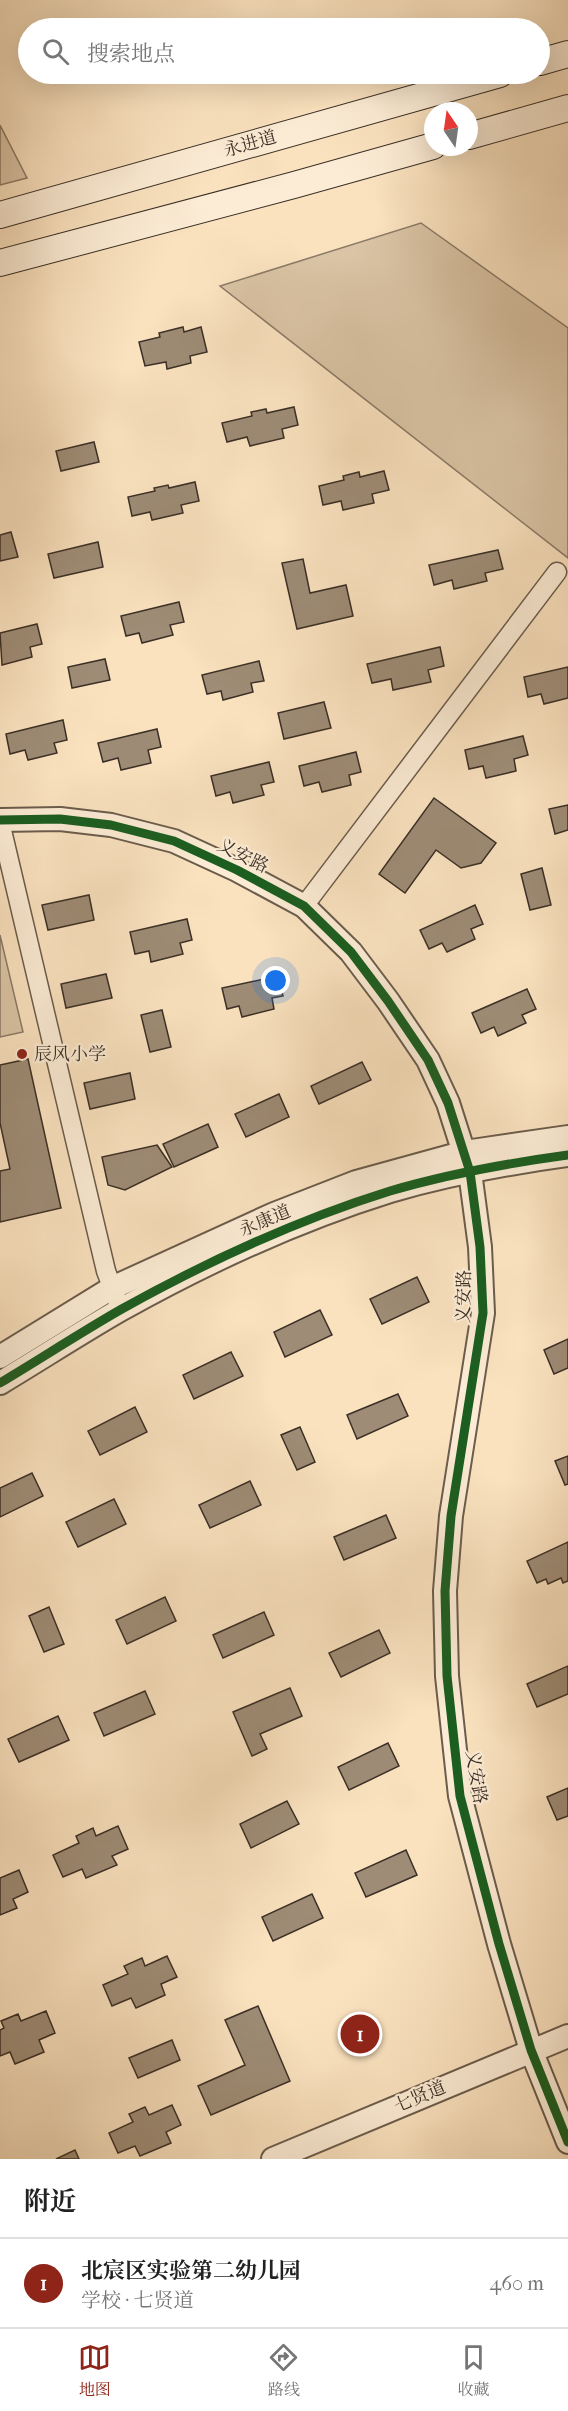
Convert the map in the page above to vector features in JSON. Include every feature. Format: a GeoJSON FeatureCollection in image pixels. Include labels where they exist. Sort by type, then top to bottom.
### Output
{"type":"FeatureCollection","features":[{"type":"Feature","properties":{"kind":"main road"},"geometry":{"type":"LineString","coordinates":[[550,59],[568,54]]}},
{"type":"Feature","properties":{"kind":"main road","name":"永进道"},"geometry":{"type":"LineString","coordinates":[[0,215],[465,84]]}},
{"type":"Feature","properties":{"kind":"main road"},"geometry":{"type":"LineString","coordinates":[[478,133],[568,108]]}},
{"type":"Feature","properties":{"kind":"main road"},"geometry":{"type":"LineString","coordinates":[[0,263],[294,186],[424,149]]}},
{"type":"Feature","properties":{"kind":"street"},"geometry":{"type":"LineString","coordinates":[[304,906],[557,572]]}},
{"type":"Feature","properties":{"kind":"street","name":"义安路"},"geometry":{"type":"LineString","coordinates":[[0,821],[60,819],[111,825],[174,841],[237,870],[304,906],[351,952],[388,1001],[428,1060],[448,1103],[468,1162],[480,1247],[483,1313],[451,1515],[445,1592],[447,1676],[460,1796],[499,1944],[531,2050],[568,2142]]}},
{"type":"Feature","properties":{"kind":"street"},"geometry":{"type":"LineString","coordinates":[[0,821],[106,1271],[121,1310]]}},
{"type":"Feature","properties":{"kind":"street","name":"永康道"},"geometry":{"type":"LineString","coordinates":[[0,1357],[112,1288],[274,1214],[356,1182],[468,1162],[568,1137]]}},
{"type":"Feature","properties":{"kind":"street","name":"永康道"},"geometry":{"type":"LineString","coordinates":[[0,1383],[121,1310],[233,1253],[314,1218],[468,1162],[568,1155]]}},
{"type":"Feature","properties":{"kind":"street","name":"七贤道"},"geometry":{"type":"LineString","coordinates":[[273,2159],[568,2036]]}},
{"type":"Feature","properties":{"kind":"shaded area"},"geometry":{"type":"Polygon","coordinates":[[[0,125],[27,178],[0,185],[0,125]]]}},
{"type":"Feature","properties":{"kind":"shaded area"},"geometry":{"type":"Polygon","coordinates":[[[421,223],[568,328],[568,558],[220,286],[421,223]]]}},
{"type":"Feature","properties":{"kind":"shaded area"},"geometry":{"type":"Polygon","coordinates":[[[0,935],[23,1032],[0,1037],[0,935]]]}},
{"type":"Feature","properties":{"kind":"building"},"geometry":{"type":"Polygon","coordinates":[[[183,327],[184,332],[201,327],[207,352],[190,356],[191,363],[167,369],[166,362],[145,366],[139,342],[160,337],[159,333],[183,327]]]}},
{"type":"Feature","properties":{"kind":"building"},"geometry":{"type":"Polygon","coordinates":[[[294,407],[298,425],[282,429],[284,438],[250,446],[247,437],[227,442],[222,423],[252,416],[251,412],[266,409],[267,413],[294,407]]]}},
{"type":"Feature","properties":{"kind":"building"},"geometry":{"type":"Polygon","coordinates":[[[94,442],[99,462],[61,471],[56,451],[94,442]]]}},
{"type":"Feature","properties":{"kind":"building"},"geometry":{"type":"Polygon","coordinates":[[[384,471],[389,490],[372,494],[374,503],[343,510],[341,501],[323,505],[319,486],[344,480],[343,476],[359,472],[360,477],[384,471]]]}},
{"type":"Feature","properties":{"kind":"building"},"geometry":{"type":"Polygon","coordinates":[[[195,482],[199,501],[181,505],[183,513],[152,520],[150,512],[132,516],[128,497],[155,491],[154,488],[168,485],[169,488],[195,482]]]}},
{"type":"Feature","properties":{"kind":"building"},"geometry":{"type":"Polygon","coordinates":[[[11,532],[18,557],[0,561],[0,535],[11,532]]]}},
{"type":"Feature","properties":{"kind":"building"},"geometry":{"type":"Polygon","coordinates":[[[98,542],[103,567],[54,578],[48,554],[98,542]]]}},
{"type":"Feature","properties":{"kind":"building"},"geometry":{"type":"Polygon","coordinates":[[[498,550],[503,569],[485,573],[487,581],[454,589],[452,580],[434,585],[429,565],[498,550]]]}},
{"type":"Feature","properties":{"kind":"building"},"geometry":{"type":"Polygon","coordinates":[[[303,559],[310,593],[346,585],[353,616],[297,629],[282,563],[303,559]]]}},
{"type":"Feature","properties":{"kind":"building"},"geometry":{"type":"Polygon","coordinates":[[[179,602],[184,622],[170,625],[173,635],[142,643],[139,633],[126,636],[121,616],[179,602]]]}},
{"type":"Feature","properties":{"kind":"building"},"geometry":{"type":"Polygon","coordinates":[[[37,624],[42,644],[30,647],[32,657],[2,665],[0,633],[37,624]]]}},
{"type":"Feature","properties":{"kind":"building"},"geometry":{"type":"Polygon","coordinates":[[[440,647],[444,666],[428,670],[431,682],[393,690],[391,679],[372,683],[367,664],[440,647]]]}},
{"type":"Feature","properties":{"kind":"building"},"geometry":{"type":"Polygon","coordinates":[[[105,659],[110,680],[72,688],[68,667],[105,659]]]}},
{"type":"Feature","properties":{"kind":"building"},"geometry":{"type":"Polygon","coordinates":[[[259,661],[264,681],[251,683],[253,692],[223,700],[221,691],[207,694],[202,675],[259,661]]]}},
{"type":"Feature","properties":{"kind":"building"},"geometry":{"type":"Polygon","coordinates":[[[568,667],[568,698],[544,704],[541,694],[528,697],[524,677],[568,667]]]}},
{"type":"Feature","properties":{"kind":"building"},"geometry":{"type":"Polygon","coordinates":[[[324,702],[331,728],[284,739],[278,713],[324,702]]]}},
{"type":"Feature","properties":{"kind":"building"},"geometry":{"type":"Polygon","coordinates":[[[63,720],[67,740],[54,743],[57,753],[28,760],[25,750],[10,754],[6,734],[63,720]]]}},
{"type":"Feature","properties":{"kind":"building"},"geometry":{"type":"Polygon","coordinates":[[[157,729],[161,747],[148,750],[151,763],[121,770],[118,758],[103,762],[98,743],[157,729]]]}},
{"type":"Feature","properties":{"kind":"building"},"geometry":{"type":"Polygon","coordinates":[[[523,736],[528,755],[514,759],[516,771],[486,778],[483,766],[469,769],[465,750],[523,736]]]}},
{"type":"Feature","properties":{"kind":"building"},"geometry":{"type":"Polygon","coordinates":[[[356,752],[361,772],[349,775],[351,785],[322,792],[319,782],[304,786],[299,766],[356,752]]]}},
{"type":"Feature","properties":{"kind":"building"},"geometry":{"type":"Polygon","coordinates":[[[269,762],[274,782],[261,785],[264,795],[233,803],[230,792],[216,796],[211,776],[269,762]]]}},
{"type":"Feature","properties":{"kind":"building"},"geometry":{"type":"Polygon","coordinates":[[[434,798],[496,843],[481,863],[461,868],[436,850],[405,893],[379,874],[434,798]]]}},
{"type":"Feature","properties":{"kind":"building"},"geometry":{"type":"Polygon","coordinates":[[[568,805],[568,830],[555,834],[549,809],[568,805]]]}},
{"type":"Feature","properties":{"kind":"building"},"geometry":{"type":"Polygon","coordinates":[[[542,868],[551,905],[530,910],[521,874],[542,868]]]}},
{"type":"Feature","properties":{"kind":"building"},"geometry":{"type":"Polygon","coordinates":[[[89,895],[94,920],[48,930],[42,905],[89,895]]]}},
{"type":"Feature","properties":{"kind":"building"},"geometry":{"type":"Polygon","coordinates":[[[475,905],[483,924],[471,929],[475,939],[447,952],[442,943],[429,949],[420,930],[475,905]]]}},
{"type":"Feature","properties":{"kind":"building"},"geometry":{"type":"Polygon","coordinates":[[[187,919],[192,940],[180,943],[183,954],[151,962],[149,951],[135,954],[130,932],[187,919]]]}},
{"type":"Feature","properties":{"kind":"building"},"geometry":{"type":"Polygon","coordinates":[[[106,974],[112,998],[66,1008],[61,984],[106,974]]]}},
{"type":"Feature","properties":{"kind":"building"},"geometry":{"type":"Polygon","coordinates":[[[278,976],[283,996],[272,998],[274,1009],[242,1017],[239,1006],[227,1009],[222,988],[278,976]]]}},
{"type":"Feature","properties":{"kind":"building"},"geometry":{"type":"Polygon","coordinates":[[[527,989],[536,1009],[522,1015],[526,1023],[498,1036],[494,1027],[481,1033],[472,1013],[527,989]]]}},
{"type":"Feature","properties":{"kind":"building"},"geometry":{"type":"Polygon","coordinates":[[[162,1010],[171,1047],[150,1052],[141,1015],[162,1010]]]}},
{"type":"Feature","properties":{"kind":"building"},"geometry":{"type":"Polygon","coordinates":[[[28,1059],[61,1208],[0,1222],[0,1171],[10,1169],[0,1123],[0,1065],[28,1059]]]}},
{"type":"Feature","properties":{"kind":"building"},"geometry":{"type":"Polygon","coordinates":[[[362,1062],[371,1080],[319,1104],[311,1086],[362,1062]]]}},
{"type":"Feature","properties":{"kind":"building"},"geometry":{"type":"Polygon","coordinates":[[[130,1073],[135,1099],[90,1109],[84,1083],[130,1073]]]}},
{"type":"Feature","properties":{"kind":"building"},"geometry":{"type":"Polygon","coordinates":[[[279,1094],[289,1117],[246,1137],[235,1114],[279,1094]]]}},
{"type":"Feature","properties":{"kind":"building"},"geometry":{"type":"Polygon","coordinates":[[[208,1124],[218,1147],[174,1167],[163,1144],[208,1124]]]}},
{"type":"Feature","properties":{"kind":"building"},"geometry":{"type":"Polygon","coordinates":[[[157,1145],[172,1167],[125,1190],[108,1185],[102,1157],[157,1145]]]}},
{"type":"Feature","properties":{"kind":"building"},"geometry":{"type":"Polygon","coordinates":[[[417,1277],[429,1302],[382,1324],[370,1299],[417,1277]]]}},
{"type":"Feature","properties":{"kind":"building"},"geometry":{"type":"Polygon","coordinates":[[[320,1310],[332,1335],[285,1357],[274,1332],[320,1310]]]}},
{"type":"Feature","properties":{"kind":"building"},"geometry":{"type":"Polygon","coordinates":[[[568,1339],[568,1368],[554,1374],[544,1350],[568,1339]]]}},
{"type":"Feature","properties":{"kind":"building"},"geometry":{"type":"Polygon","coordinates":[[[231,1352],[243,1376],[194,1399],[183,1375],[231,1352]]]}},
{"type":"Feature","properties":{"kind":"building"},"geometry":{"type":"Polygon","coordinates":[[[398,1394],[408,1416],[357,1439],[347,1415],[398,1394]]]}},
{"type":"Feature","properties":{"kind":"building"},"geometry":{"type":"Polygon","coordinates":[[[135,1407],[147,1432],[100,1455],[88,1431],[135,1407]]]}},
{"type":"Feature","properties":{"kind":"building"},"geometry":{"type":"Polygon","coordinates":[[[300,1427],[315,1462],[297,1470],[281,1435],[300,1427]]]}},
{"type":"Feature","properties":{"kind":"building"},"geometry":{"type":"Polygon","coordinates":[[[568,1456],[568,1484],[565,1485],[555,1461],[568,1456]]]}},
{"type":"Feature","properties":{"kind":"building"},"geometry":{"type":"Polygon","coordinates":[[[32,1473],[43,1496],[0,1517],[0,1488],[32,1473]]]}},
{"type":"Feature","properties":{"kind":"building"},"geometry":{"type":"Polygon","coordinates":[[[250,1481],[261,1505],[210,1528],[199,1505],[250,1481]]]}},
{"type":"Feature","properties":{"kind":"building"},"geometry":{"type":"Polygon","coordinates":[[[114,1499],[126,1524],[78,1547],[66,1522],[114,1499]]]}},
{"type":"Feature","properties":{"kind":"building"},"geometry":{"type":"Polygon","coordinates":[[[386,1515],[396,1538],[344,1560],[334,1537],[386,1515]]]}},
{"type":"Feature","properties":{"kind":"building"},"geometry":{"type":"Polygon","coordinates":[[[568,1542],[568,1581],[563,1583],[561,1578],[548,1584],[546,1579],[537,1583],[527,1561],[568,1542]]]}},
{"type":"Feature","properties":{"kind":"building"},"geometry":{"type":"Polygon","coordinates":[[[165,1597],[176,1621],[127,1644],[116,1620],[165,1597]]]}},
{"type":"Feature","properties":{"kind":"building"},"geometry":{"type":"Polygon","coordinates":[[[49,1607],[64,1644],[44,1652],[29,1616],[49,1607]]]}},
{"type":"Feature","properties":{"kind":"building"},"geometry":{"type":"Polygon","coordinates":[[[264,1612],[274,1635],[223,1658],[213,1635],[264,1612]]]}},
{"type":"Feature","properties":{"kind":"building"},"geometry":{"type":"Polygon","coordinates":[[[379,1630],[390,1653],[341,1677],[329,1653],[379,1630]]]}},
{"type":"Feature","properties":{"kind":"building"},"geometry":{"type":"Polygon","coordinates":[[[568,1666],[568,1694],[537,1707],[527,1684],[568,1666]]]}},
{"type":"Feature","properties":{"kind":"building"},"geometry":{"type":"Polygon","coordinates":[[[290,1688],[302,1716],[260,1734],[267,1749],[252,1756],[233,1712],[290,1688]]]}},
{"type":"Feature","properties":{"kind":"building"},"geometry":{"type":"Polygon","coordinates":[[[145,1691],[155,1714],[104,1736],[94,1713],[145,1691]]]}},
{"type":"Feature","properties":{"kind":"building"},"geometry":{"type":"Polygon","coordinates":[[[58,1716],[69,1740],[19,1762],[8,1739],[58,1716]]]}},
{"type":"Feature","properties":{"kind":"building"},"geometry":{"type":"Polygon","coordinates":[[[388,1743],[399,1766],[349,1790],[338,1767],[388,1743]]]}},
{"type":"Feature","properties":{"kind":"building"},"geometry":{"type":"Polygon","coordinates":[[[568,1788],[568,1816],[557,1820],[547,1797],[568,1788]]]}},
{"type":"Feature","properties":{"kind":"building"},"geometry":{"type":"Polygon","coordinates":[[[287,1801],[299,1824],[251,1848],[240,1824],[287,1801]]]}},
{"type":"Feature","properties":{"kind":"building"},"geometry":{"type":"Polygon","coordinates":[[[118,1826],[128,1849],[112,1856],[117,1865],[86,1878],[82,1869],[63,1877],[53,1855],[79,1843],[76,1836],[93,1828],[96,1836],[118,1826]]]}},
{"type":"Feature","properties":{"kind":"building"},"geometry":{"type":"Polygon","coordinates":[[[406,1850],[417,1875],[366,1897],[355,1873],[406,1850]]]}},
{"type":"Feature","properties":{"kind":"building"},"geometry":{"type":"Polygon","coordinates":[[[19,1870],[28,1892],[13,1899],[17,1908],[0,1915],[0,1878],[19,1870]]]}},
{"type":"Feature","properties":{"kind":"building"},"geometry":{"type":"Polygon","coordinates":[[[312,1894],[323,1918],[273,1941],[262,1917],[312,1894]]]}},
{"type":"Feature","properties":{"kind":"building"},"geometry":{"type":"Polygon","coordinates":[[[167,1956],[177,1977],[161,1984],[165,1995],[136,2008],[131,1998],[112,2006],[103,1985],[128,1974],[124,1966],[142,1958],[145,1966],[167,1956]]]}},
{"type":"Feature","properties":{"kind":"building"},"geometry":{"type":"Polygon","coordinates":[[[258,2006],[290,2081],[211,2115],[198,2086],[245,2065],[225,2020],[258,2006]]]}},
{"type":"Feature","properties":{"kind":"building"},"geometry":{"type":"Polygon","coordinates":[[[46,2011],[55,2033],[39,2040],[44,2052],[15,2064],[10,2052],[0,2056],[0,2030],[4,2028],[1,2021],[18,2014],[21,2021],[46,2011]]]}},
{"type":"Feature","properties":{"kind":"building"},"geometry":{"type":"Polygon","coordinates":[[[172,2040],[180,2060],[138,2078],[129,2058],[172,2040]]]}},
{"type":"Feature","properties":{"kind":"building"},"geometry":{"type":"Polygon","coordinates":[[[172,2105],[181,2125],[166,2132],[171,2143],[140,2156],[135,2146],[118,2153],[109,2133],[133,2122],[129,2114],[145,2107],[149,2115],[172,2105]]]}},
{"type":"Feature","properties":{"kind":"building"},"geometry":{"type":"Polygon","coordinates":[[[75,2150],[79,2159],[56,2159],[75,2150]]]}},
{"type":"Feature","properties":{"kind":"cycle path"},"geometry":{"type":"LineString","coordinates":[[0,820],[60,819],[111,825],[174,841],[237,870],[304,906],[351,952],[388,1001],[428,1060],[448,1103],[470,1172],[480,1247],[483,1313],[451,1516],[445,1591],[447,1676],[460,1796],[499,1944],[531,2050],[568,2142]]}},
{"type":"Feature","properties":{"kind":"cycle path"},"geometry":{"type":"LineString","coordinates":[[0,1383],[152,1292],[286,1229],[355,1202],[434,1179],[568,1155]]}},
{"type":"Feature","properties":{"kind":"place","name":"辰风小学"},"geometry":{"type":"Point","coordinates":[22,1054]}},
{"type":"Feature","properties":{"kind":"place","name":"北宸区实验第二幼儿园"},"geometry":{"type":"Point","coordinates":[360,2034]}}]}
